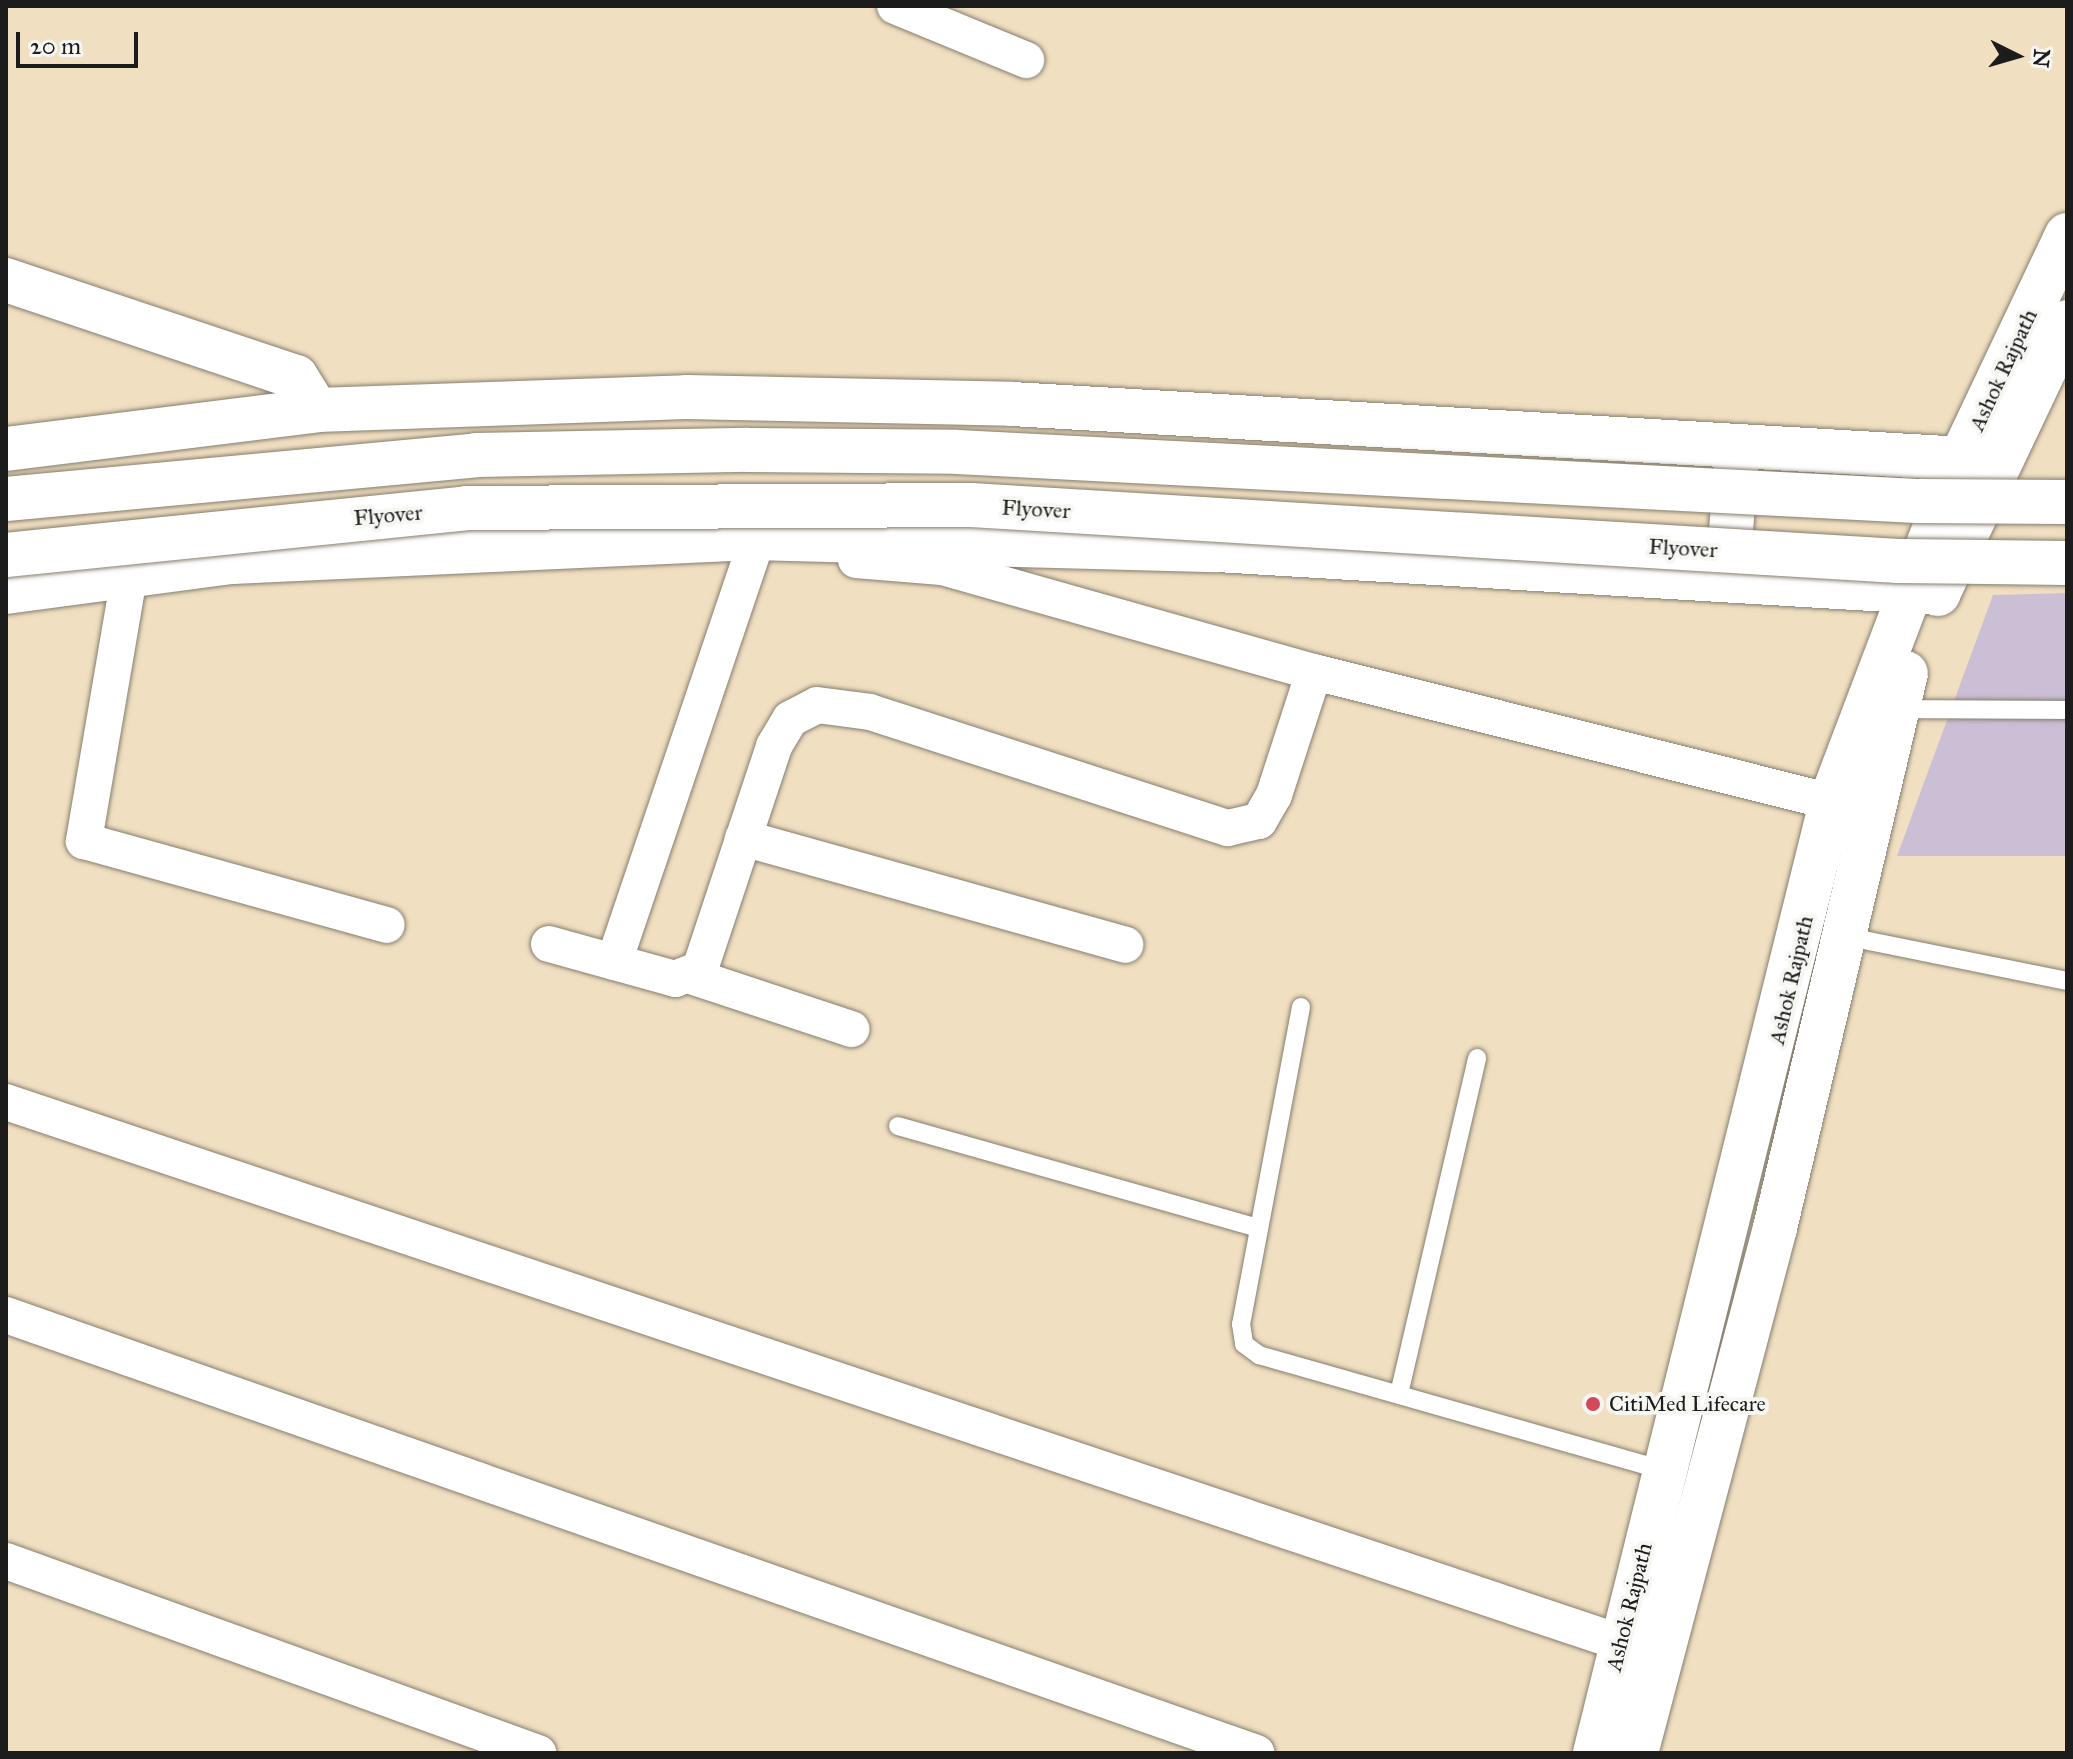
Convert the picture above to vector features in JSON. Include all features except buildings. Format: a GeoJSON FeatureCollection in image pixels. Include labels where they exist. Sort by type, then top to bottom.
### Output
{"type":"FeatureCollection","features":[{"type":"Feature","properties":{"kind":"main road","name":"Ashok Rajpath"},"geometry":{"type":"LineString","coordinates":[[1595,1753],[1619,1642],[1663,1470],[1755,1128],[1832,802],[1979,460],[2067,235]]}},
{"type":"Feature","properties":{"kind":"main road"},"geometry":{"type":"LineString","coordinates":[[6,280],[296,377],[317,410]]}},
{"type":"Feature","properties":{"kind":"main road","name":"Ashok Rajpath"},"geometry":{"type":"LineString","coordinates":[[1979,460],[2067,322]]}},
{"type":"Feature","properties":{"kind":"main road"},"geometry":{"type":"LineString","coordinates":[[6,449],[317,410],[686,397],[1012,404],[1979,460]]}},
{"type":"Feature","properties":{"kind":"main road"},"geometry":{"type":"LineString","coordinates":[[1727,580],[1738,445]]}},
{"type":"Feature","properties":{"kind":"main road"},"geometry":{"type":"LineString","coordinates":[[6,499],[476,455],[748,450],[957,452],[1917,501],[2067,502]]}},
{"type":"Feature","properties":{"kind":"main road","name":"Flyover"},"geometry":{"type":"LineString","coordinates":[[6,555],[466,508],[971,505],[1882,561],[2067,563]]}},
{"type":"Feature","properties":{"kind":"main road"},"geometry":{"type":"LineString","coordinates":[[6,592],[232,562],[753,544],[1217,550],[1924,592]]}},
{"type":"Feature","properties":{"kind":"main road","name":"Ashok Rajpath"},"geometry":{"type":"LineString","coordinates":[[1636,1753],[1775,1228],[1892,709],[1924,592]]}},
{"type":"Feature","properties":{"kind":"street"},"geometry":{"type":"LineString","coordinates":[[895,6],[1026,60]]}},
{"type":"Feature","properties":{"kind":"street"},"geometry":{"type":"LineString","coordinates":[[614,962],[753,544],[942,567],[1314,672],[1832,802]]}},
{"type":"Feature","properties":{"kind":"street"},"geometry":{"type":"LineString","coordinates":[[129,577],[84,841],[387,925]]}},
{"type":"Feature","properties":{"kind":"street"},"geometry":{"type":"LineString","coordinates":[[549,944],[675,979],[691,976],[700,969],[774,746],[790,719],[817,705],[870,712],[1228,828],[1259,821],[1274,795],[1314,672]]}},
{"type":"Feature","properties":{"kind":"street"},"geometry":{"type":"LineString","coordinates":[[743,838],[1125,945]]}},
{"type":"Feature","properties":{"kind":"street"},"geometry":{"type":"LineString","coordinates":[[691,976],[851,1029]]}},
{"type":"Feature","properties":{"kind":"street"},"geometry":{"type":"LineString","coordinates":[[6,1102],[1619,1642]]}},
{"type":"Feature","properties":{"kind":"street"},"geometry":{"type":"LineString","coordinates":[[6,1315],[1257,1753]]}},
{"type":"Feature","properties":{"kind":"street"},"geometry":{"type":"LineString","coordinates":[[6,1561],[538,1753]]}},
{"type":"Feature","properties":{"kind":"lane"},"geometry":{"type":"LineString","coordinates":[[1892,709],[2067,710]]}},
{"type":"Feature","properties":{"kind":"lane"},"geometry":{"type":"LineString","coordinates":[[1841,935],[2067,981]]}},
{"type":"Feature","properties":{"kind":"lane"},"geometry":{"type":"LineString","coordinates":[[1301,1007],[1241,1324],[1244,1344],[1259,1355],[1663,1470]]}},
{"type":"Feature","properties":{"kind":"lane"},"geometry":{"type":"LineString","coordinates":[[1399,1394],[1477,1058]]}},
{"type":"Feature","properties":{"kind":"lane"},"geometry":{"type":"LineString","coordinates":[[898,1126],[1259,1228]]}},
{"type":"Feature","properties":{"kind":"shaded area"},"geometry":{"type":"Polygon","coordinates":[[[2067,593],[2067,856],[1897,856],[1993,595],[2067,593]]]}},
{"type":"Feature","properties":{"kind":"place","name":"CitiMed Lifecare"},"geometry":{"type":"Point","coordinates":[1593,1404]}}]}
